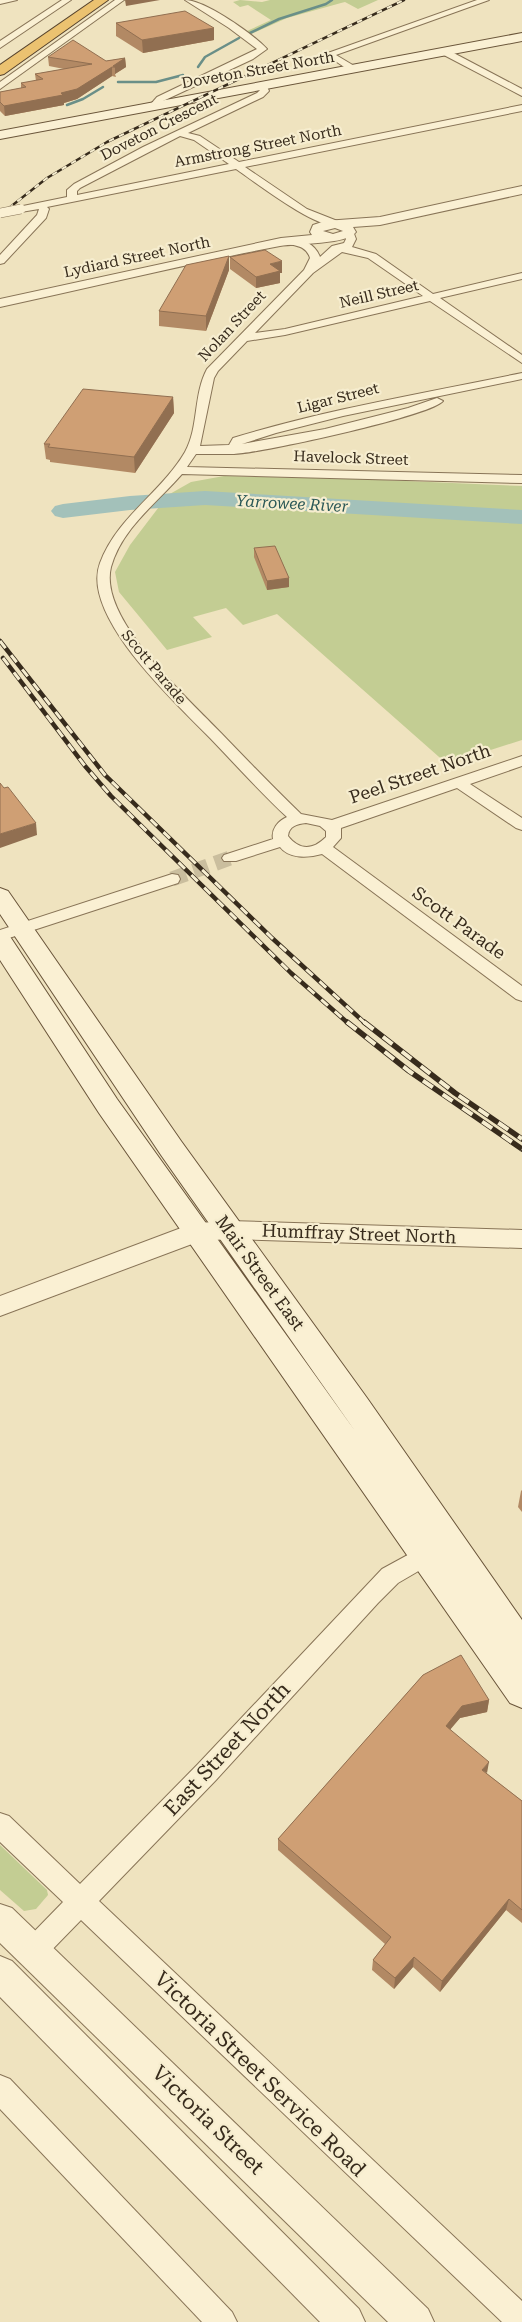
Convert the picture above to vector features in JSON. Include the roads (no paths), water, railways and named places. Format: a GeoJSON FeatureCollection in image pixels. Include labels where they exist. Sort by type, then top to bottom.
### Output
{"type":"FeatureCollection","features":[{"type":"Feature","properties":{"kind":"highway"},"geometry":{"type":"LineString","coordinates":[[0,59],[85,0]]}},
{"type":"Feature","properties":{"kind":"highway"},"geometry":{"type":"LineString","coordinates":[[0,71],[102,0]]}},
{"type":"Feature","properties":{"kind":"main road","name":"Doveton Street North"},"geometry":{"type":"LineString","coordinates":[[0,135],[226,93],[247,97],[264,86],[522,37]]}},
{"type":"Feature","properties":{"kind":"main road","name":"Mair Street East"},"geometry":{"type":"LineString","coordinates":[[0,896],[11,932],[171,1148],[214,1231],[426,1555],[522,1692]]}},
{"type":"Feature","properties":{"kind":"main road","name":"Mair Street East"},"geometry":{"type":"LineString","coordinates":[[0,941],[108,1106],[214,1231],[356,1408],[522,1648]]}},
{"type":"Feature","properties":{"kind":"street"},"geometry":{"type":"LineString","coordinates":[[0,2],[13,0]]}},
{"type":"Feature","properties":{"kind":"street"},"geometry":{"type":"LineString","coordinates":[[0,45],[67,0]]}},
{"type":"Feature","properties":{"kind":"street"},"geometry":{"type":"LineString","coordinates":[[0,86],[120,0]]}},
{"type":"Feature","properties":{"kind":"street"},"geometry":{"type":"LineString","coordinates":[[154,105],[160,99],[250,57],[263,49],[237,29],[189,0]]}},
{"type":"Feature","properties":{"kind":"street"},"geometry":{"type":"LineString","coordinates":[[353,69],[329,54],[485,0]]}},
{"type":"Feature","properties":{"kind":"street"},"geometry":{"type":"LineString","coordinates":[[0,36],[16,34]]}},
{"type":"Feature","properties":{"kind":"street"},"geometry":{"type":"LineString","coordinates":[[445,52],[522,93]]}},
{"type":"Feature","properties":{"kind":"street","name":"Doveton Crescent"},"geometry":{"type":"LineString","coordinates":[[72,198],[73,189],[247,97]]}},
{"type":"Feature","properties":{"kind":"street","name":"Armstrong Street North"},"geometry":{"type":"LineString","coordinates":[[0,213],[522,108]]}},
{"type":"Feature","properties":{"kind":"street"},"geometry":{"type":"LineString","coordinates":[[179,133],[197,138],[304,211],[348,228],[350,242],[330,241]]}},
{"type":"Feature","properties":{"kind":"street","name":"Doveton Crescent"},"geometry":{"type":"LineString","coordinates":[[88,195],[83,190],[89,181]]}},
{"type":"Feature","properties":{"kind":"street"},"geometry":{"type":"LineString","coordinates":[[330,241],[324,225],[380,221],[522,190]]}},
{"type":"Feature","properties":{"kind":"street"},"geometry":{"type":"LineString","coordinates":[[0,262],[42,216],[44,209],[40,205]]}},
{"type":"Feature","properties":{"kind":"street"},"geometry":{"type":"LineString","coordinates":[[19,209],[32,220],[31,226]]}},
{"type":"Feature","properties":{"kind":"street"},"geometry":{"type":"LineString","coordinates":[[304,211],[330,241],[381,263],[522,360]]}},
{"type":"Feature","properties":{"kind":"street"},"geometry":{"type":"LineString","coordinates":[[330,241],[380,221]]}},
{"type":"Feature","properties":{"kind":"street","name":"Lydiard Street North"},"geometry":{"type":"LineString","coordinates":[[0,304],[284,242],[330,241]]}},
{"type":"Feature","properties":{"kind":"street","name":"Nolan Street"},"geometry":{"type":"LineString","coordinates":[[178,470],[192,450],[209,375],[242,338],[309,270],[330,241]]}},
{"type":"Feature","properties":{"kind":"street"},"geometry":{"type":"LineString","coordinates":[[284,242],[303,244],[312,250],[315,258],[309,270]]}},
{"type":"Feature","properties":{"kind":"street","name":"Neill Street"},"geometry":{"type":"LineString","coordinates":[[242,338],[284,332],[522,276]]}},
{"type":"Feature","properties":{"kind":"street","name":"Ligar Street"},"geometry":{"type":"LineString","coordinates":[[192,450],[234,450],[301,439],[433,403],[458,390],[522,376]]}},
{"type":"Feature","properties":{"kind":"street","name":"Havelock Street"},"geometry":{"type":"LineString","coordinates":[[178,470],[522,479]]}},
{"type":"Feature","properties":{"kind":"street","name":"Scott Parade"},"geometry":{"type":"LineString","coordinates":[[178,470],[118,539],[109,553],[103,580],[109,604],[129,638],[161,678],[297,819]]}},
{"type":"Feature","properties":{"kind":"street","name":"Peel Street North"},"geometry":{"type":"LineString","coordinates":[[330,826],[522,760]]}},
{"type":"Feature","properties":{"kind":"street"},"geometry":{"type":"LineString","coordinates":[[458,782],[522,825]]}},
{"type":"Feature","properties":{"kind":"street"},"geometry":{"type":"LineString","coordinates":[[297,819],[316,819],[330,826],[334,838],[324,848],[304,852],[294,850],[282,841],[280,833],[282,827],[297,819]]}},
{"type":"Feature","properties":{"kind":"street"},"geometry":{"type":"LineString","coordinates":[[230,858],[261,846],[282,841]]}},
{"type":"Feature","properties":{"kind":"street","name":"Scott Parade"},"geometry":{"type":"LineString","coordinates":[[324,848],[522,995]]}},
{"type":"Feature","properties":{"kind":"street"},"geometry":{"type":"LineString","coordinates":[[11,932],[172,879]]}},
{"type":"Feature","properties":{"kind":"street","name":"Humffray Street North"},"geometry":{"type":"LineString","coordinates":[[0,1306],[214,1231],[521,1242]]}},
{"type":"Feature","properties":{"kind":"street","name":"East Street North"},"geometry":{"type":"LineString","coordinates":[[33,1951],[207,1772],[370,1596],[390,1576],[426,1555]]}},
{"type":"Feature","properties":{"kind":"street","name":"Victoria Street Service Road"},"geometry":{"type":"LineString","coordinates":[[0,1825],[522,2321]]}},
{"type":"Feature","properties":{"kind":"street","name":"Victoria Street"},"geometry":{"type":"LineString","coordinates":[[0,1920],[415,2322]]}},
{"type":"Feature","properties":{"kind":"street"},"geometry":{"type":"LineString","coordinates":[[2,1980],[346,2322]]}},
{"type":"Feature","properties":{"kind":"street"},"geometry":{"type":"LineString","coordinates":[[0,2089],[222,2322]]}},
{"type":"Feature","properties":{"kind":"waterway"},"geometry":{"type":"LineString","coordinates":[[250,33],[279,19],[326,4],[332,0]]}},
{"type":"Feature","properties":{"kind":"waterway"},"geometry":{"type":"LineString","coordinates":[[198,67],[205,57],[239,38]]}},
{"type":"Feature","properties":{"kind":"waterway"},"geometry":{"type":"LineString","coordinates":[[118,82],[156,82],[183,75]]}},
{"type":"Feature","properties":{"kind":"waterway"},"geometry":{"type":"LineString","coordinates":[[67,105],[83,99],[103,87]]}},
{"type":"Feature","properties":{"kind":"waterway","name":"Yarrowee River"},"geometry":{"type":"LineString","coordinates":[[63,511],[130,503],[205,498],[522,517]]}},
{"type":"Feature","properties":{"kind":"tunnel"},"geometry":{"type":"LineString","coordinates":[[172,879],[230,858]]}},
{"type":"Feature","properties":{"kind":"railway"},"geometry":{"type":"LineString","coordinates":[[0,215],[47,178],[107,142],[404,0]]}},
{"type":"Feature","properties":{"kind":"railway"},"geometry":{"type":"LineString","coordinates":[[0,641],[105,775],[272,938],[366,1024]]}},
{"type":"Feature","properties":{"kind":"railway"},"geometry":{"type":"LineString","coordinates":[[3,658],[85,766],[111,796],[291,973],[349,1024]]}},
{"type":"Feature","properties":{"kind":"railway"},"geometry":{"type":"LineString","coordinates":[[347,1022],[409,1071],[522,1149]]}},
{"type":"Feature","properties":{"kind":"railway"},"geometry":{"type":"LineString","coordinates":[[364,1022],[455,1093],[522,1139]]}}]}
